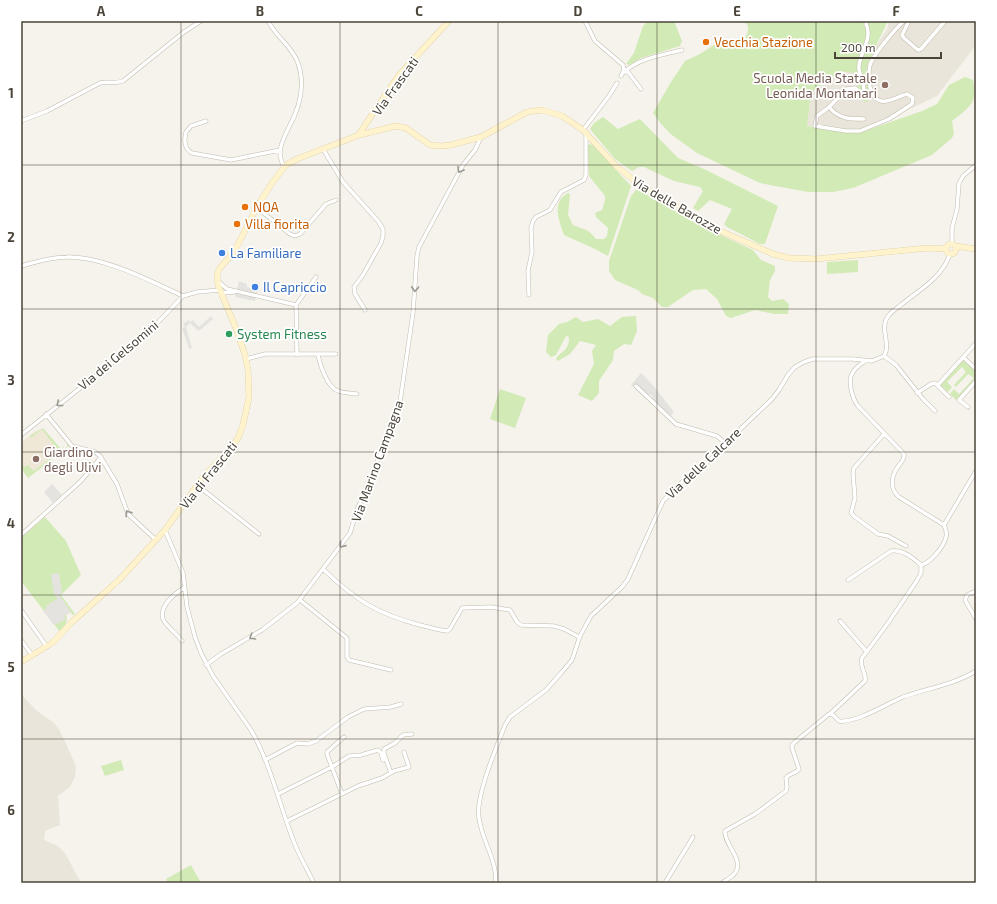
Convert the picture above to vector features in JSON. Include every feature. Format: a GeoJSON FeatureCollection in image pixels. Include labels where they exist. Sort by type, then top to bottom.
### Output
{"type":"FeatureCollection","features":[{"type":"Feature","properties":{"kind":"main road","name":"Via Frascati"},"geometry":{"type":"LineString","coordinates":[[359,135],[399,75],[449,21]]}},
{"type":"Feature","properties":{"kind":"main road","name":"Via delle Barozze"},"geometry":{"type":"LineString","coordinates":[[359,135],[399,126],[408,129],[428,144],[441,146],[451,145],[481,137],[526,112],[536,110],[548,112],[562,116],[585,131],[616,166],[643,187],[718,230],[773,254],[788,258],[816,259],[934,248],[968,247],[976,249]]}},
{"type":"Feature","properties":{"kind":"main road"},"geometry":{"type":"LineString","coordinates":[[220,287],[219,269],[234,252],[256,207],[288,163],[359,135]]}},
{"type":"Feature","properties":{"kind":"main road"},"geometry":{"type":"LineString","coordinates":[[950,254],[947,252],[951,247]]}},
{"type":"Feature","properties":{"kind":"main road","name":"Via di Frascati"},"geometry":{"type":"LineString","coordinates":[[21,662],[47,647],[60,636],[72,622],[109,590],[165,530],[197,485],[233,445],[241,431],[249,394],[249,379],[246,359],[220,287]]}},
{"type":"Feature","properties":{"kind":"street"},"geometry":{"type":"LineString","coordinates":[[21,121],[47,111],[100,83],[123,81],[184,32],[201,21]]}},
{"type":"Feature","properties":{"kind":"street"},"geometry":{"type":"LineString","coordinates":[[268,21],[275,32],[293,52],[298,64],[302,81],[302,94],[299,107],[280,150],[284,168]]}},
{"type":"Feature","properties":{"kind":"street"},"geometry":{"type":"LineString","coordinates":[[585,21],[595,41],[623,65],[623,74]]}},
{"type":"Feature","properties":{"kind":"street"},"geometry":{"type":"LineString","coordinates":[[864,94],[859,68],[868,35],[869,29],[866,24],[867,21]]}},
{"type":"Feature","properties":{"kind":"street"},"geometry":{"type":"LineString","coordinates":[[872,95],[869,75],[871,63],[895,29],[904,21]]}},
{"type":"Feature","properties":{"kind":"street"},"geometry":{"type":"LineString","coordinates":[[910,21],[902,36],[918,50],[921,49],[945,21]]}},
{"type":"Feature","properties":{"kind":"street"},"geometry":{"type":"LineString","coordinates":[[623,74],[628,69],[643,61],[682,50]]}},
{"type":"Feature","properties":{"kind":"street"},"geometry":{"type":"LineString","coordinates":[[623,74],[628,72],[641,89]]}},
{"type":"Feature","properties":{"kind":"street"},"geometry":{"type":"LineString","coordinates":[[529,295],[528,271],[532,252],[532,222],[536,217],[551,209],[561,192],[584,180],[586,175],[585,131],[617,83]]}},
{"type":"Feature","properties":{"kind":"street"},"geometry":{"type":"LineString","coordinates":[[849,88],[855,88],[864,94],[868,96],[872,95],[879,100],[886,101],[908,94],[912,97],[913,101],[911,105],[889,119],[858,131],[816,126],[815,123],[817,116],[830,107],[842,93],[849,88]]}},
{"type":"Feature","properties":{"kind":"street"},"geometry":{"type":"LineString","coordinates":[[830,107],[835,114],[850,119],[864,119]]}},
{"type":"Feature","properties":{"kind":"street"},"geometry":{"type":"LineString","coordinates":[[206,121],[191,126],[186,132],[186,148],[192,153],[231,160],[280,150]]}},
{"type":"Feature","properties":{"kind":"street","name":"Via Marino Campagna"},"geometry":{"type":"LineString","coordinates":[[206,665],[221,654],[250,638],[271,624],[300,600],[346,541],[358,507],[371,481],[384,442],[400,404],[413,317],[419,245],[463,165],[475,150],[481,137]]}},
{"type":"Feature","properties":{"kind":"street"},"geometry":{"type":"LineString","coordinates":[[323,149],[344,182],[378,221],[382,229],[383,236],[380,245],[363,275],[354,287],[355,294],[365,310]]}},
{"type":"Feature","properties":{"kind":"street"},"geometry":{"type":"LineString","coordinates":[[951,247],[952,228],[957,209],[959,183],[963,176],[976,165]]}},
{"type":"Feature","properties":{"kind":"street"},"geometry":{"type":"LineString","coordinates":[[256,207],[290,234],[295,236],[300,234],[328,203],[336,200]]}},
{"type":"Feature","properties":{"kind":"street"},"geometry":{"type":"LineString","coordinates":[[935,410],[917,393],[898,368],[884,356],[887,349],[885,325],[889,315],[934,278],[945,265],[950,254]]}},
{"type":"Feature","properties":{"kind":"street"},"geometry":{"type":"LineString","coordinates":[[21,266],[60,257],[81,258],[123,270],[183,296],[220,287],[296,305]]}},
{"type":"Feature","properties":{"kind":"street"},"geometry":{"type":"LineString","coordinates":[[297,355],[296,305],[316,277]]}},
{"type":"Feature","properties":{"kind":"street"},"geometry":{"type":"LineString","coordinates":[[220,287],[229,293],[236,292]]}},
{"type":"Feature","properties":{"kind":"street"},"geometry":{"type":"LineString","coordinates":[[225,299],[229,293]]}},
{"type":"Feature","properties":{"kind":"street","name":"Via dei Gelsomini"},"geometry":{"type":"LineString","coordinates":[[21,435],[142,339],[183,296]]}},
{"type":"Feature","properties":{"kind":"street"},"geometry":{"type":"LineString","coordinates":[[938,385],[976,343]]}},
{"type":"Feature","properties":{"kind":"street"},"geometry":{"type":"LineString","coordinates":[[246,359],[265,354],[336,354]]}},
{"type":"Feature","properties":{"kind":"street"},"geometry":{"type":"LineString","coordinates":[[318,355],[323,372],[333,388],[340,392],[357,394]]}},
{"type":"Feature","properties":{"kind":"street","name":"Via delle Calcare"},"geometry":{"type":"LineString","coordinates":[[496,883],[494,866],[479,816],[480,796],[504,727],[508,719],[542,693],[559,677],[571,661],[579,637],[593,614],[628,579],[656,513],[663,501],[682,482],[710,460],[725,443],[772,399],[788,375],[799,364],[813,359],[853,359],[875,361],[884,356]]}},
{"type":"Feature","properties":{"kind":"street"},"geometry":{"type":"LineString","coordinates":[[963,357],[976,369]]}},
{"type":"Feature","properties":{"kind":"street"},"geometry":{"type":"LineString","coordinates":[[865,361],[856,368],[852,374],[851,382],[853,398],[858,406],[905,456],[894,475],[892,485],[894,492],[899,497],[944,525],[946,533],[944,541],[929,562],[921,566]]}},
{"type":"Feature","properties":{"kind":"street"},"geometry":{"type":"LineString","coordinates":[[968,407],[959,400],[976,381]]}},
{"type":"Feature","properties":{"kind":"street"},"geometry":{"type":"LineString","coordinates":[[917,393],[935,383],[949,397]]}},
{"type":"Feature","properties":{"kind":"street"},"geometry":{"type":"LineString","coordinates":[[636,386],[674,423],[717,436],[725,443]]}},
{"type":"Feature","properties":{"kind":"street"},"geometry":{"type":"LineString","coordinates":[[46,414],[72,446],[97,453],[101,457],[117,484],[128,514],[156,540]]}},
{"type":"Feature","properties":{"kind":"street"},"geometry":{"type":"LineString","coordinates":[[884,434],[854,468],[855,498],[851,513],[879,535],[888,536],[906,546]]}},
{"type":"Feature","properties":{"kind":"street"},"geometry":{"type":"LineString","coordinates":[[21,535],[81,481],[101,457]]}},
{"type":"Feature","properties":{"kind":"street"},"geometry":{"type":"LineString","coordinates":[[944,525],[976,471]]}},
{"type":"Feature","properties":{"kind":"street"},"geometry":{"type":"LineString","coordinates":[[197,485],[259,534]]}},
{"type":"Feature","properties":{"kind":"street"},"geometry":{"type":"LineString","coordinates":[[165,530],[182,570],[186,601],[195,637],[206,665],[219,686],[252,730],[278,794],[296,847],[314,883]]}},
{"type":"Feature","properties":{"kind":"street"},"geometry":{"type":"LineString","coordinates":[[722,883],[735,873],[737,867],[734,852],[725,836],[725,830],[755,814],[785,792],[787,787],[786,778],[788,775],[798,772],[799,769],[792,748],[793,744],[866,681],[866,677],[860,662],[919,577],[921,566],[908,555],[897,551],[891,551],[848,580]]}},
{"type":"Feature","properties":{"kind":"street"},"geometry":{"type":"LineString","coordinates":[[323,569],[342,588],[359,600],[383,612],[413,623],[447,631],[462,608],[495,607],[511,611],[517,622],[521,625],[554,626],[579,637]]}},
{"type":"Feature","properties":{"kind":"street"},"geometry":{"type":"LineString","coordinates":[[182,641],[165,622],[163,615],[168,601],[184,588]]}},
{"type":"Feature","properties":{"kind":"street"},"geometry":{"type":"LineString","coordinates":[[976,591],[965,597],[966,602],[976,619]]}},
{"type":"Feature","properties":{"kind":"street"},"geometry":{"type":"LineString","coordinates":[[300,600],[347,638],[347,657],[349,660],[391,670]]}},
{"type":"Feature","properties":{"kind":"street"},"geometry":{"type":"LineString","coordinates":[[21,610],[47,647]]}},
{"type":"Feature","properties":{"kind":"street"},"geometry":{"type":"LineString","coordinates":[[840,621],[867,652]]}},
{"type":"Feature","properties":{"kind":"street"},"geometry":{"type":"LineString","coordinates":[[21,640],[32,655]]}},
{"type":"Feature","properties":{"kind":"street"},"geometry":{"type":"LineString","coordinates":[[829,714],[833,715],[839,721],[845,721],[863,716],[904,697],[954,682],[976,671]]}},
{"type":"Feature","properties":{"kind":"street"},"geometry":{"type":"LineString","coordinates":[[265,760],[297,743],[308,744],[315,742],[348,717],[363,710],[369,708],[391,707],[401,704]]}},
{"type":"Feature","properties":{"kind":"street"},"geometry":{"type":"LineString","coordinates":[[391,773],[384,754],[384,749],[395,743],[402,736],[412,734]]}},
{"type":"Feature","properties":{"kind":"street"},"geometry":{"type":"LineString","coordinates":[[342,794],[327,756],[327,752],[344,737]]}},
{"type":"Feature","properties":{"kind":"street"},"geometry":{"type":"LineString","coordinates":[[278,794],[332,768],[349,756],[361,755],[375,750],[380,752],[383,760]]}},
{"type":"Feature","properties":{"kind":"street"},"geometry":{"type":"LineString","coordinates":[[404,752],[409,766],[414,769]]}},
{"type":"Feature","properties":{"kind":"street"},"geometry":{"type":"LineString","coordinates":[[287,821],[342,794],[409,766]]}},
{"type":"Feature","properties":{"kind":"street"},"geometry":{"type":"LineString","coordinates":[[665,883],[693,837]]}},
{"type":"Feature","properties":{"kind":"shaded area"},"geometry":{"type":"Polygon","coordinates":[[[889,21],[976,21],[976,45],[937,96],[859,133],[807,126],[811,93],[840,73],[866,62],[887,29],[889,21]]]}},
{"type":"Feature","properties":{"kind":"shaded area"},"geometry":{"type":"Polygon","coordinates":[[[239,281],[247,284],[247,287],[258,290],[255,301],[235,297],[239,281]]]}},
{"type":"Feature","properties":{"kind":"shaded area"},"geometry":{"type":"Polygon","coordinates":[[[211,316],[213,319],[199,331],[190,323],[186,327],[192,348],[189,349],[182,328],[185,327],[183,324],[188,320],[190,322],[193,320],[199,327],[211,316]]]}},
{"type":"Feature","properties":{"kind":"shaded area"},"geometry":{"type":"Polygon","coordinates":[[[641,373],[652,384],[674,412],[671,416],[652,399],[653,397],[650,394],[645,398],[631,385],[641,373]]]}},
{"type":"Feature","properties":{"kind":"shaded area","name":"Giardino degli Ulivi"},"geometry":{"type":"Polygon","coordinates":[[[43,428],[62,451],[28,478],[21,468],[21,443],[34,432],[43,428]]]}},
{"type":"Feature","properties":{"kind":"shaded area"},"geometry":{"type":"Polygon","coordinates":[[[52,484],[62,495],[53,503],[44,492],[52,484]]]}},
{"type":"Feature","properties":{"kind":"shaded area"},"geometry":{"type":"Polygon","coordinates":[[[59,573],[62,594],[59,594],[71,612],[64,616],[66,619],[54,625],[43,611],[47,608],[46,606],[57,599],[54,595],[51,575],[59,573]]]}},
{"type":"Feature","properties":{"kind":"shaded area"},"geometry":{"type":"Polygon","coordinates":[[[21,694],[36,710],[54,723],[59,729],[76,766],[75,777],[70,787],[58,796],[60,825],[45,831],[44,840],[58,846],[65,853],[81,883],[21,883],[21,694]]]}},
{"type":"Feature","properties":{"kind":"green space"},"geometry":{"type":"Polygon","coordinates":[[[648,21],[674,21],[682,41],[680,46],[641,58],[630,65],[626,64],[634,53],[643,26],[648,21]]]}},
{"type":"Feature","properties":{"kind":"green space"},"geometry":{"type":"Polygon","coordinates":[[[741,21],[888,21],[868,62],[866,76],[870,100],[865,102],[859,97],[857,81],[854,73],[840,71],[811,93],[807,126],[859,133],[922,111],[937,104],[949,85],[965,77],[973,80],[973,100],[967,108],[952,121],[954,134],[952,138],[932,155],[853,188],[833,192],[808,192],[760,183],[697,153],[672,135],[653,113],[685,61],[700,54],[717,43],[745,38],[748,31],[748,26],[741,21]]]}},
{"type":"Feature","properties":{"kind":"green space"},"geometry":{"type":"Polygon","coordinates":[[[603,117],[618,129],[640,119],[678,158],[704,169],[778,206],[765,244],[760,244],[724,224],[732,209],[710,200],[698,211],[693,208],[703,191],[700,187],[674,181],[644,167],[639,167],[632,171],[615,159],[590,129],[594,123],[603,117]]]}},
{"type":"Feature","properties":{"kind":"green space"},"geometry":{"type":"Polygon","coordinates":[[[590,144],[594,146],[631,186],[608,256],[564,235],[558,212],[560,201],[568,193],[570,194],[568,215],[573,225],[588,231],[596,239],[604,239],[607,236],[608,228],[596,217],[595,213],[602,210],[605,196],[589,176],[588,145],[590,144]]]}},
{"type":"Feature","properties":{"kind":"green space"},"geometry":{"type":"Polygon","coordinates":[[[636,190],[641,191],[699,225],[753,250],[761,260],[775,266],[775,271],[770,280],[768,297],[772,301],[783,299],[789,304],[788,314],[774,314],[755,310],[731,318],[726,316],[717,299],[706,289],[693,290],[668,307],[662,307],[653,298],[615,280],[609,271],[609,261],[631,196],[636,190]]]}},
{"type":"Feature","properties":{"kind":"green space"},"geometry":{"type":"Polygon","coordinates":[[[858,260],[858,272],[827,274],[827,262],[858,260]]]}},
{"type":"Feature","properties":{"kind":"green space"},"geometry":{"type":"Polygon","coordinates":[[[636,316],[637,331],[631,345],[624,344],[614,351],[613,360],[599,381],[599,393],[592,401],[578,395],[594,364],[592,351],[596,345],[580,341],[570,354],[558,361],[556,359],[558,356],[568,346],[569,337],[566,336],[556,355],[551,357],[546,352],[548,335],[559,324],[576,317],[583,322],[598,319],[610,326],[622,317],[636,316]]]}},
{"type":"Feature","properties":{"kind":"green space"},"geometry":{"type":"Polygon","coordinates":[[[963,360],[976,372],[976,378],[956,400],[950,394],[954,389],[959,394],[974,378],[968,374],[956,387],[954,385],[966,372],[962,367],[947,382],[952,387],[948,392],[940,385],[963,360]]]}},
{"type":"Feature","properties":{"kind":"green space"},"geometry":{"type":"Polygon","coordinates":[[[500,389],[526,398],[515,428],[490,419],[500,389]]]}},
{"type":"Feature","properties":{"kind":"green space"},"geometry":{"type":"Polygon","coordinates":[[[43,428],[61,449],[63,447],[65,449],[67,444],[69,446],[28,478],[21,468],[21,463],[24,467],[28,465],[34,471],[59,452],[42,429],[31,438],[30,436],[43,428]]]}},
{"type":"Feature","properties":{"kind":"green space"},"geometry":{"type":"Polygon","coordinates":[[[45,517],[66,541],[81,575],[61,595],[75,614],[72,615],[71,612],[66,615],[66,622],[60,632],[21,581],[21,538],[45,517]]]}},
{"type":"Feature","properties":{"kind":"green space"},"geometry":{"type":"Polygon","coordinates":[[[121,760],[124,770],[105,776],[101,766],[121,760]]]}},
{"type":"Feature","properties":{"kind":"green space"},"geometry":{"type":"Polygon","coordinates":[[[191,865],[201,883],[168,883],[166,879],[191,865]]]}},
{"type":"Feature","properties":{"kind":"place","name":"Vecchia Stazione"},"geometry":{"type":"Point","coordinates":[706,42]}},
{"type":"Feature","properties":{"kind":"place","name":"Scuola Media Statale Leonida Montanari"},"geometry":{"type":"Point","coordinates":[885,85]}},
{"type":"Feature","properties":{"kind":"place","name":"NOA"},"geometry":{"type":"Point","coordinates":[245,207]}},
{"type":"Feature","properties":{"kind":"place","name":"Villa fiorita"},"geometry":{"type":"Point","coordinates":[237,224]}},
{"type":"Feature","properties":{"kind":"place","name":"La Familiare"},"geometry":{"type":"Point","coordinates":[222,253]}},
{"type":"Feature","properties":{"kind":"place","name":"Il Capriccio"},"geometry":{"type":"Point","coordinates":[255,287]}},
{"type":"Feature","properties":{"kind":"place","name":"System Fitness"},"geometry":{"type":"Point","coordinates":[229,334]}},
{"type":"Feature","properties":{"kind":"place","name":"Giardino degli Ulivi"},"geometry":{"type":"Point","coordinates":[36,459]}}]}
